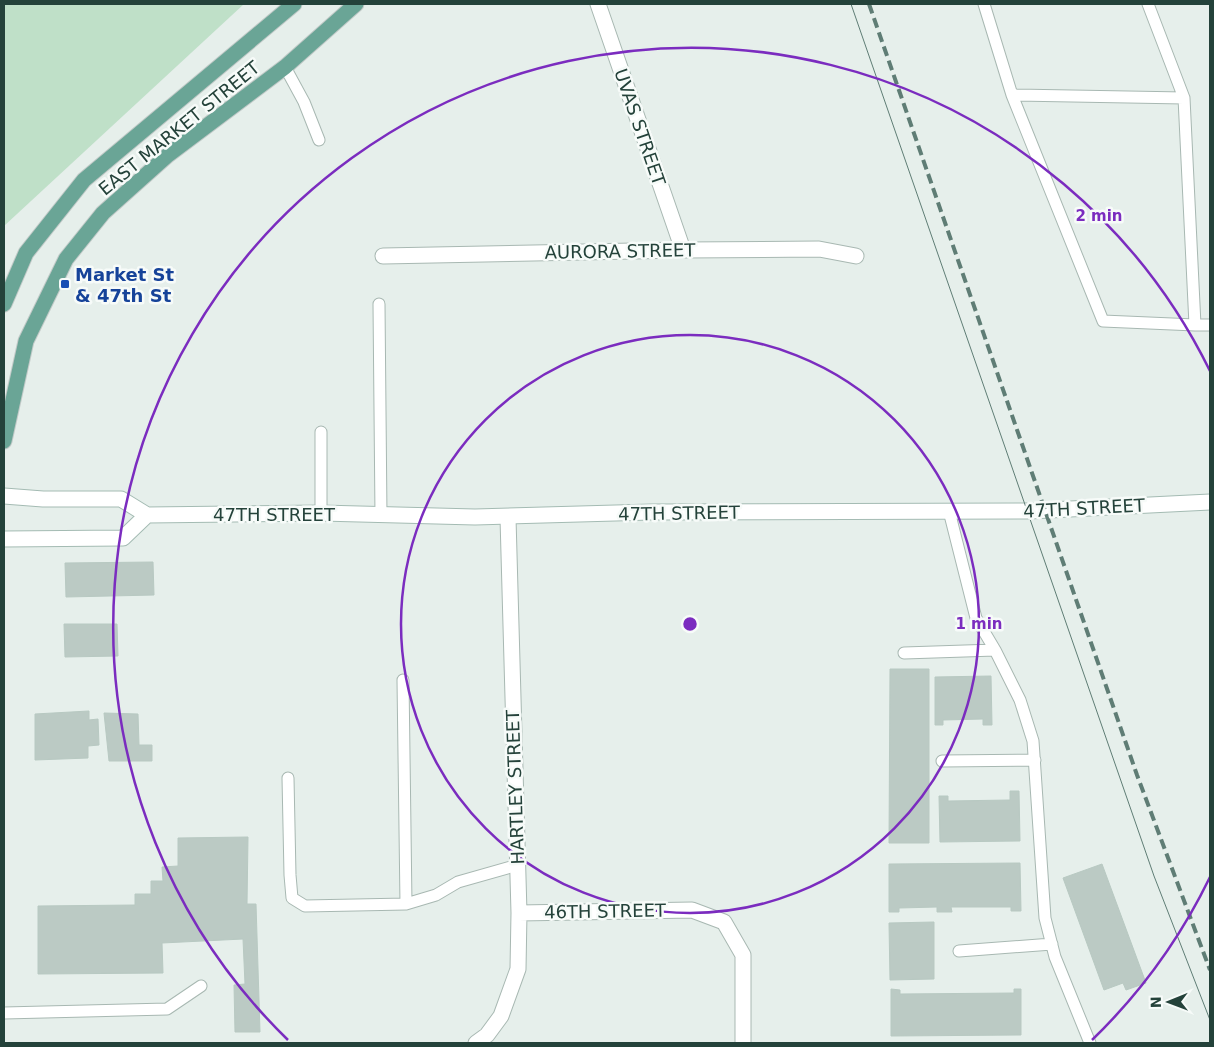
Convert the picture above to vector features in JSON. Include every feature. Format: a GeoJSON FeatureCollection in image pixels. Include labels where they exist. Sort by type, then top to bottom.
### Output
{"type":"FeatureCollection","features":[{"type":"Feature","properties":{"kind":"main road","name":"EAST MARKET STREET"},"geometry":{"type":"LineString","coordinates":[[4,304],[26,253],[84,180],[294,4]]}},
{"type":"Feature","properties":{"kind":"main road","name":"EAST MARKET STREET"},"geometry":{"type":"LineString","coordinates":[[4,442],[26,341],[66,259],[103,213],[168,155],[285,67],[356,4]]}},
{"type":"Feature","properties":{"kind":"street","name":"UVAS STREET"},"geometry":{"type":"LineString","coordinates":[[598,4],[683,250]]}},
{"type":"Feature","properties":{"kind":"street","name":"AURORA STREET"},"geometry":{"type":"LineString","coordinates":[[383,256],[819,249],[856,256]]}},
{"type":"Feature","properties":{"kind":"street"},"geometry":{"type":"LineString","coordinates":[[4,496],[43,499],[121,499],[147,515],[123,538],[4,539]]}},
{"type":"Feature","properties":{"kind":"street","name":"47TH STREET"},"geometry":{"type":"LineString","coordinates":[[147,515],[321,513],[508,518],[651,512],[1030,511],[1210,502]]}},
{"type":"Feature","properties":{"kind":"street","name":"HARTLEY STREET"},"geometry":{"type":"LineString","coordinates":[[476,1043],[487,1035],[501,1016],[518,970],[518,866],[508,518]]}},
{"type":"Feature","properties":{"kind":"street","name":"46TH STREET"},"geometry":{"type":"LineString","coordinates":[[519,912],[692,910],[724,922],[743,955],[743,1043]]}},
{"type":"Feature","properties":{"kind":"lane"},"geometry":{"type":"LineString","coordinates":[[984,4],[1012,95],[1103,321],[1210,325]]}},
{"type":"Feature","properties":{"kind":"lane"},"geometry":{"type":"LineString","coordinates":[[1148,4],[1184,98],[1195,325]]}},
{"type":"Feature","properties":{"kind":"lane"},"geometry":{"type":"LineString","coordinates":[[285,67],[304,102],[319,140]]}},
{"type":"Feature","properties":{"kind":"lane"},"geometry":{"type":"LineString","coordinates":[[1012,95],[1184,98]]}},
{"type":"Feature","properties":{"kind":"lane"},"geometry":{"type":"LineString","coordinates":[[379,304],[381,516]]}},
{"type":"Feature","properties":{"kind":"lane"},"geometry":{"type":"LineString","coordinates":[[321,432],[321,513]]}},
{"type":"Feature","properties":{"kind":"lane"},"geometry":{"type":"LineString","coordinates":[[949,511],[976,618],[995,650],[1020,700],[1033,741],[1045,918],[1055,957],[1090,1043]]}},
{"type":"Feature","properties":{"kind":"lane"},"geometry":{"type":"LineString","coordinates":[[904,652],[995,650]]}},
{"type":"Feature","properties":{"kind":"lane"},"geometry":{"type":"LineString","coordinates":[[403,680],[406,904]]}},
{"type":"Feature","properties":{"kind":"lane"},"geometry":{"type":"LineString","coordinates":[[942,761],[1035,760]]}},
{"type":"Feature","properties":{"kind":"lane"},"geometry":{"type":"LineString","coordinates":[[288,778],[292,898],[305,906],[406,904],[436,895],[458,882],[518,866]]}},
{"type":"Feature","properties":{"kind":"lane"},"geometry":{"type":"LineString","coordinates":[[959,951],[1052,944]]}},
{"type":"Feature","properties":{"kind":"lane"},"geometry":{"type":"LineString","coordinates":[[4,1013],[166,1009],[201,986]]}},
{"type":"Feature","properties":{"kind":"green space"},"geometry":{"type":"Polygon","coordinates":[[[4,4],[244,4],[4,226],[4,4]]]}},
{"type":"Feature","properties":{"kind":"building"},"geometry":{"type":"Polygon","coordinates":[[[153,562],[154,595],[66,597],[65,563],[153,562]]]}},
{"type":"Feature","properties":{"kind":"building"},"geometry":{"type":"Polygon","coordinates":[[[64,624],[117,624],[118,656],[65,657],[64,624]]]}},
{"type":"Feature","properties":{"kind":"building"},"geometry":{"type":"Polygon","coordinates":[[[890,669],[929,669],[929,843],[889,843],[890,669]]]}},
{"type":"Feature","properties":{"kind":"building"},"geometry":{"type":"Polygon","coordinates":[[[991,676],[992,725],[983,725],[983,719],[943,720],[943,725],[935,725],[935,677],[991,676]]]}},
{"type":"Feature","properties":{"kind":"building"},"geometry":{"type":"Polygon","coordinates":[[[89,711],[89,720],[98,719],[99,745],[88,746],[88,758],[35,760],[35,714],[89,711]]]}},
{"type":"Feature","properties":{"kind":"building"},"geometry":{"type":"Polygon","coordinates":[[[104,713],[138,714],[139,745],[152,745],[152,761],[109,761],[104,713]]]}},
{"type":"Feature","properties":{"kind":"building"},"geometry":{"type":"Polygon","coordinates":[[[1010,791],[1019,791],[1020,841],[940,842],[939,796],[948,796],[948,801],[1010,800],[1010,791]]]}},
{"type":"Feature","properties":{"kind":"building"},"geometry":{"type":"Polygon","coordinates":[[[248,837],[247,904],[256,904],[260,1032],[235,1032],[234,985],[245,984],[243,939],[162,943],[163,973],[38,974],[38,906],[135,905],[135,894],[151,894],[151,881],[163,881],[162,867],[178,866],[178,838],[248,837]]]}},
{"type":"Feature","properties":{"kind":"building"},"geometry":{"type":"Polygon","coordinates":[[[1020,863],[1021,911],[1011,911],[1011,907],[951,907],[952,912],[937,912],[937,907],[899,908],[899,912],[889,912],[889,864],[1020,863]]]}},
{"type":"Feature","properties":{"kind":"building"},"geometry":{"type":"Polygon","coordinates":[[[1102,864],[1146,983],[1126,990],[1123,983],[1104,990],[1063,878],[1102,864]]]}},
{"type":"Feature","properties":{"kind":"building"},"geometry":{"type":"Polygon","coordinates":[[[934,922],[934,979],[890,980],[889,923],[934,922]]]}},
{"type":"Feature","properties":{"kind":"building"},"geometry":{"type":"Polygon","coordinates":[[[891,989],[900,990],[900,994],[1014,993],[1014,989],[1021,989],[1021,1035],[891,1036],[891,989]]]}},
{"type":"Feature","properties":{"kind":"tram line"},"geometry":{"type":"LineString","coordinates":[[851,4],[1154,876],[1210,1020]]}},
{"type":"Feature","properties":{"kind":"railway"},"geometry":{"type":"LineString","coordinates":[[869,4],[1137,775],[1210,970]]}},
{"type":"Feature","properties":{"kind":"place","name":"Market St & 47th St"},"geometry":{"type":"Point","coordinates":[65,284]}}]}
